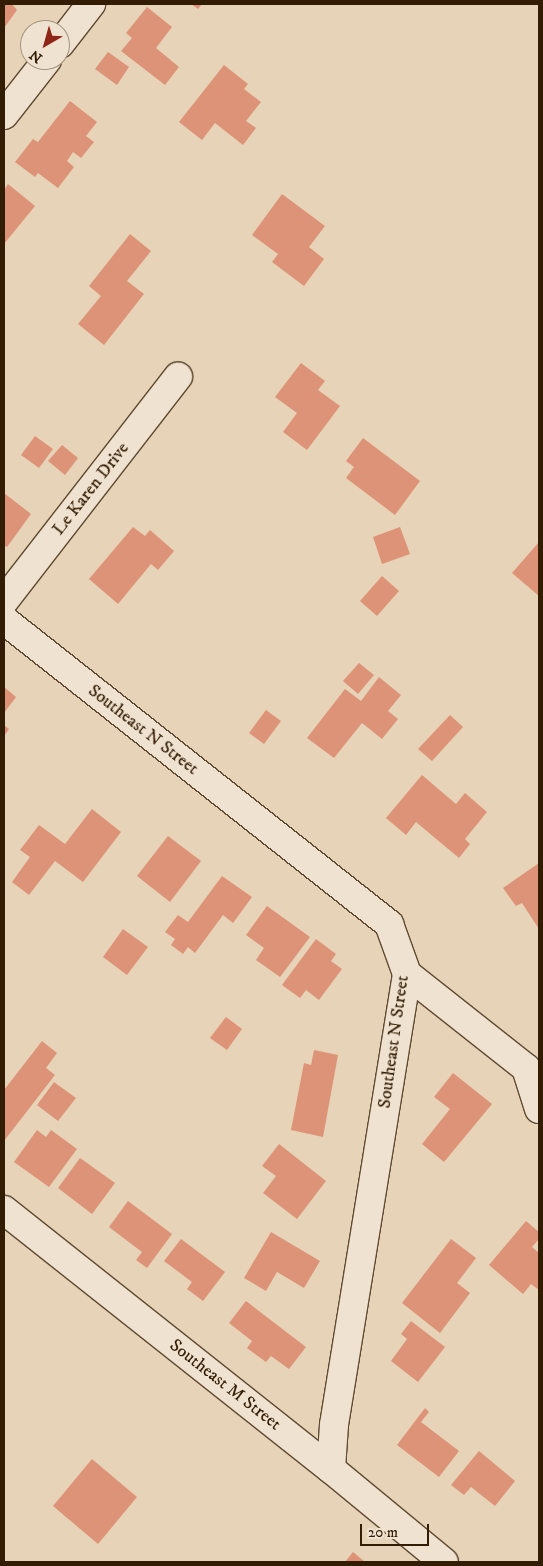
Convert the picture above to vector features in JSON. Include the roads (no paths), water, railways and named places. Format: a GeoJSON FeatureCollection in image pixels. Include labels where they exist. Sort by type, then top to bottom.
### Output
{"type":"FeatureCollection","features":[{"type":"Feature","properties":{"kind":"street"},"geometry":{"type":"LineString","coordinates":[[70,31],[91,4]]}},
{"type":"Feature","properties":{"kind":"street"},"geometry":{"type":"LineString","coordinates":[[4,115],[39,70]]}},
{"type":"Feature","properties":{"kind":"street","name":"Le Karen Drive"},"geometry":{"type":"LineString","coordinates":[[4,601],[178,377]]}},
{"type":"Feature","properties":{"kind":"street","name":"Southeast N Street"},"geometry":{"type":"LineString","coordinates":[[4,620],[390,924],[407,974],[334,1425],[331,1469]]}},
{"type":"Feature","properties":{"kind":"street"},"geometry":{"type":"LineString","coordinates":[[407,974],[526,1068],[539,1109]]}},
{"type":"Feature","properties":{"kind":"street","name":"Southeast M Street"},"geometry":{"type":"LineString","coordinates":[[4,1210],[331,1469],[444,1562]]}}]}
